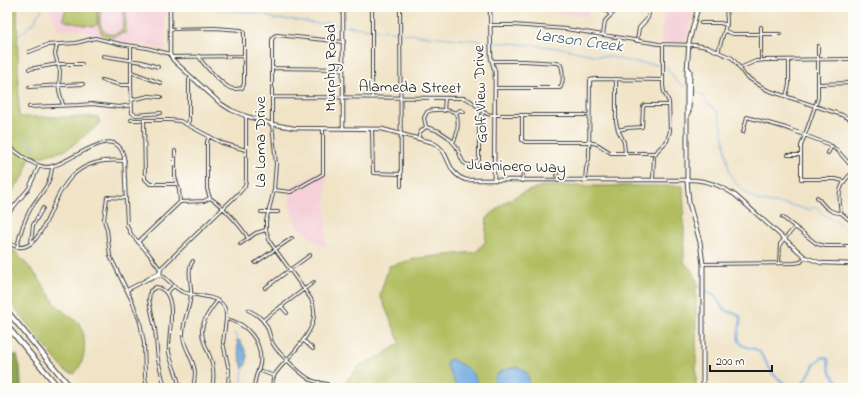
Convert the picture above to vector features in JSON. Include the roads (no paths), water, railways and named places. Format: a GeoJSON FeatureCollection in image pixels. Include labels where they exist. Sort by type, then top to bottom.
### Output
{"type":"FeatureCollection","features":[{"type":"Feature","properties":{"kind":"highway"},"geometry":{"type":"LineString","coordinates":[[7,311],[71,388]]}},
{"type":"Feature","properties":{"kind":"highway"},"geometry":{"type":"LineString","coordinates":[[7,326],[59,388]]}},
{"type":"Feature","properties":{"kind":"main road"},"geometry":{"type":"LineString","coordinates":[[698,7],[689,44],[687,180],[689,203],[700,242],[703,264],[703,388]]}},
{"type":"Feature","properties":{"kind":"street"},"geometry":{"type":"LineString","coordinates":[[170,7],[171,55]]}},
{"type":"Feature","properties":{"kind":"street","name":"Murphy Road"},"geometry":{"type":"LineString","coordinates":[[343,7],[343,129]]}},
{"type":"Feature","properties":{"kind":"street"},"geometry":{"type":"LineString","coordinates":[[372,7],[372,98]]}},
{"type":"Feature","properties":{"kind":"street"},"geometry":{"type":"LineString","coordinates":[[400,7],[401,186]]}},
{"type":"Feature","properties":{"kind":"street","name":"Golf View Drive"},"geometry":{"type":"LineString","coordinates":[[490,7],[492,61],[495,71],[494,180]]}},
{"type":"Feature","properties":{"kind":"street"},"geometry":{"type":"LineString","coordinates":[[602,7],[611,15]]}},
{"type":"Feature","properties":{"kind":"street"},"geometry":{"type":"LineString","coordinates":[[603,35],[606,21],[619,7]]}},
{"type":"Feature","properties":{"kind":"street"},"geometry":{"type":"LineString","coordinates":[[637,40],[639,28],[649,15],[650,7]]}},
{"type":"Feature","properties":{"kind":"street"},"geometry":{"type":"LineString","coordinates":[[718,52],[727,25],[728,18],[726,7]]}},
{"type":"Feature","properties":{"kind":"street"},"geometry":{"type":"LineString","coordinates":[[701,23],[720,23],[727,25]]}},
{"type":"Feature","properties":{"kind":"street"},"geometry":{"type":"LineString","coordinates":[[491,25],[566,29],[663,44],[689,44],[706,47],[732,58],[745,76],[766,90],[842,115],[850,119],[853,123]]}},
{"type":"Feature","properties":{"kind":"street"},"geometry":{"type":"LineString","coordinates":[[761,27],[762,60]]}},
{"type":"Feature","properties":{"kind":"street"},"geometry":{"type":"LineString","coordinates":[[170,29],[215,28],[241,30],[244,32],[243,86],[238,89],[227,86],[202,63],[199,56]]}},
{"type":"Feature","properties":{"kind":"street"},"geometry":{"type":"LineString","coordinates":[[725,32],[733,34],[780,34]]}},
{"type":"Feature","properties":{"kind":"street","name":"La Loma Drive"},"geometry":{"type":"LineString","coordinates":[[266,230],[268,212],[274,190],[276,164],[272,124],[272,40],[274,36],[344,42]]}},
{"type":"Feature","properties":{"kind":"street"},"geometry":{"type":"LineString","coordinates":[[29,52],[43,46],[76,43],[95,38],[115,44],[154,49],[171,55],[243,56]]}},
{"type":"Feature","properties":{"kind":"street"},"geometry":{"type":"LineString","coordinates":[[653,181],[653,160],[655,153],[665,144],[668,138],[669,100],[664,90],[663,44]]}},
{"type":"Feature","properties":{"kind":"street"},"geometry":{"type":"LineString","coordinates":[[57,45],[55,54],[60,73],[58,85],[64,106]]}},
{"type":"Feature","properties":{"kind":"street"},"geometry":{"type":"LineString","coordinates":[[131,46],[131,100],[133,114],[161,113]]}},
{"type":"Feature","properties":{"kind":"street"},"geometry":{"type":"LineString","coordinates":[[818,46],[818,98],[801,146],[801,179],[836,179],[843,181]]}},
{"type":"Feature","properties":{"kind":"street","name":"Juanipero Way"},"geometry":{"type":"LineString","coordinates":[[171,55],[191,77],[225,106],[246,116],[272,124],[294,128],[382,129],[418,139],[435,144],[441,148],[446,154],[452,170],[462,178],[471,180],[522,181],[687,180],[708,182],[727,190],[805,257]]}},
{"type":"Feature","properties":{"kind":"street"},"geometry":{"type":"LineString","coordinates":[[103,56],[142,62],[158,67]]}},
{"type":"Feature","properties":{"kind":"street"},"geometry":{"type":"LineString","coordinates":[[740,68],[762,60],[853,60]]}},
{"type":"Feature","properties":{"kind":"street"},"geometry":{"type":"LineString","coordinates":[[786,96],[790,85],[789,60]]}},
{"type":"Feature","properties":{"kind":"street"},"geometry":{"type":"LineString","coordinates":[[492,61],[526,61],[558,63],[561,65],[561,88],[495,88]]}},
{"type":"Feature","properties":{"kind":"street"},"geometry":{"type":"LineString","coordinates":[[29,69],[58,64],[82,64]]}},
{"type":"Feature","properties":{"kind":"street"},"geometry":{"type":"LineString","coordinates":[[272,68],[343,69]]}},
{"type":"Feature","properties":{"kind":"street"},"geometry":{"type":"LineString","coordinates":[[131,72],[161,83]]}},
{"type":"Feature","properties":{"kind":"street"},"geometry":{"type":"LineString","coordinates":[[187,124],[189,121],[189,80],[191,77]]}},
{"type":"Feature","properties":{"kind":"street"},"geometry":{"type":"LineString","coordinates":[[616,79],[616,122],[624,142],[625,153]]}},
{"type":"Feature","properties":{"kind":"street"},"geometry":{"type":"LineString","coordinates":[[102,80],[120,85],[131,85]]}},
{"type":"Feature","properties":{"kind":"street"},"geometry":{"type":"LineString","coordinates":[[585,181],[586,169],[589,161],[591,80],[663,80]]}},
{"type":"Feature","properties":{"kind":"street"},"geometry":{"type":"LineString","coordinates":[[818,84],[853,83]]}},
{"type":"Feature","properties":{"kind":"street"},"geometry":{"type":"LineString","coordinates":[[29,87],[83,84]]}},
{"type":"Feature","properties":{"kind":"street"},"geometry":{"type":"LineString","coordinates":[[131,100],[149,96],[161,96]]}},
{"type":"Feature","properties":{"kind":"street","name":"Alameda Street"},"geometry":{"type":"LineString","coordinates":[[272,97],[467,99],[473,102],[483,113]]}},
{"type":"Feature","properties":{"kind":"street"},"geometry":{"type":"LineString","coordinates":[[444,98],[444,111]]}},
{"type":"Feature","properties":{"kind":"street"},"geometry":{"type":"LineString","coordinates":[[29,107],[92,104],[119,106],[132,105]]}},
{"type":"Feature","properties":{"kind":"street"},"geometry":{"type":"LineString","coordinates":[[618,130],[642,127],[643,107],[645,105],[669,105]]}},
{"type":"Feature","properties":{"kind":"street"},"geometry":{"type":"LineString","coordinates":[[426,127],[424,118],[427,112],[453,111],[456,113],[460,110],[464,112]]}},
{"type":"Feature","properties":{"kind":"street"},"geometry":{"type":"LineString","coordinates":[[453,142],[456,138],[457,130],[456,113]]}},
{"type":"Feature","properties":{"kind":"street"},"geometry":{"type":"LineString","coordinates":[[426,127],[442,133],[453,142],[463,162],[467,165],[473,165],[477,163],[479,158],[479,119],[483,113],[495,115],[589,115]]}},
{"type":"Feature","properties":{"kind":"street"},"geometry":{"type":"LineString","coordinates":[[522,115],[522,140],[524,142],[589,142],[598,144],[611,153],[655,153]]}},
{"type":"Feature","properties":{"kind":"street"},"geometry":{"type":"LineString","coordinates":[[850,119],[853,115]]}},
{"type":"Feature","properties":{"kind":"street"},"geometry":{"type":"LineString","coordinates":[[148,279],[153,275],[158,274],[160,269],[245,186],[246,116]]}},
{"type":"Feature","properties":{"kind":"street"},"geometry":{"type":"LineString","coordinates":[[743,132],[747,117],[806,135],[832,146],[842,154],[853,168]]}},
{"type":"Feature","properties":{"kind":"street"},"geometry":{"type":"LineString","coordinates":[[131,120],[172,120],[187,124],[222,142],[246,150]]}},
{"type":"Feature","properties":{"kind":"street"},"geometry":{"type":"LineString","coordinates":[[144,120],[145,179],[150,184],[177,184]]}},
{"type":"Feature","properties":{"kind":"street"},"geometry":{"type":"LineString","coordinates":[[418,139],[420,132],[426,127]]}},
{"type":"Feature","properties":{"kind":"street"},"geometry":{"type":"LineString","coordinates":[[274,190],[291,192],[323,174],[323,129]]}},
{"type":"Feature","properties":{"kind":"street"},"geometry":{"type":"LineString","coordinates":[[372,129],[373,173],[401,174]]}},
{"type":"Feature","properties":{"kind":"street"},"geometry":{"type":"LineString","coordinates":[[209,136],[207,142],[207,189],[210,198],[241,228],[248,238]]}},
{"type":"Feature","properties":{"kind":"street"},"geometry":{"type":"LineString","coordinates":[[7,144],[38,166],[52,167],[103,142],[112,143],[118,146],[122,151],[125,161],[127,226],[131,234],[160,269],[161,275],[174,286],[183,292],[210,297],[226,309],[223,343],[229,370],[228,388]]}},
{"type":"Feature","properties":{"kind":"street"},"geometry":{"type":"LineString","coordinates":[[828,153],[832,146]]}},
{"type":"Feature","properties":{"kind":"street"},"geometry":{"type":"LineString","coordinates":[[175,151],[175,176],[179,188],[180,202]]}},
{"type":"Feature","properties":{"kind":"street"},"geometry":{"type":"LineString","coordinates":[[788,155],[800,155]]}},
{"type":"Feature","properties":{"kind":"street"},"geometry":{"type":"LineString","coordinates":[[7,241],[18,246],[31,243],[39,235],[65,184],[77,172],[89,165],[103,160],[125,161]]}},
{"type":"Feature","properties":{"kind":"street"},"geometry":{"type":"LineString","coordinates":[[7,215],[29,188],[38,166]]}},
{"type":"Feature","properties":{"kind":"street"},"geometry":{"type":"LineString","coordinates":[[18,246],[24,222],[31,208],[46,187],[51,176],[52,167]]}},
{"type":"Feature","properties":{"kind":"street"},"geometry":{"type":"LineString","coordinates":[[522,181],[523,173],[528,170]]}},
{"type":"Feature","properties":{"kind":"street"},"geometry":{"type":"LineString","coordinates":[[557,172],[558,181]]}},
{"type":"Feature","properties":{"kind":"street"},"geometry":{"type":"LineString","coordinates":[[841,213],[840,191],[843,181],[853,172]]}},
{"type":"Feature","properties":{"kind":"street"},"geometry":{"type":"LineString","coordinates":[[817,196],[830,210],[835,213],[841,213],[853,223]]}},
{"type":"Feature","properties":{"kind":"street"},"geometry":{"type":"LineString","coordinates":[[126,198],[107,197],[104,220],[107,230],[110,257],[136,308],[142,330],[147,388]]}},
{"type":"Feature","properties":{"kind":"street"},"geometry":{"type":"LineString","coordinates":[[138,242],[180,202],[204,201],[210,198]]}},
{"type":"Feature","properties":{"kind":"street"},"geometry":{"type":"LineString","coordinates":[[31,243],[33,225],[43,208]]}},
{"type":"Feature","properties":{"kind":"street"},"geometry":{"type":"LineString","coordinates":[[261,212],[278,212]]}},
{"type":"Feature","properties":{"kind":"street"},"geometry":{"type":"LineString","coordinates":[[782,217],[817,244],[826,246],[853,246]]}},
{"type":"Feature","properties":{"kind":"street"},"geometry":{"type":"LineString","coordinates":[[779,263],[780,246],[796,227]]}},
{"type":"Feature","properties":{"kind":"street"},"geometry":{"type":"LineString","coordinates":[[240,244],[248,238],[266,230],[268,238],[305,289],[312,302],[314,314],[312,327],[274,376],[272,388]]}},
{"type":"Feature","properties":{"kind":"street"},"geometry":{"type":"LineString","coordinates":[[255,263],[292,238]]}},
{"type":"Feature","properties":{"kind":"street"},"geometry":{"type":"LineString","coordinates":[[265,288],[310,255]]}},
{"type":"Feature","properties":{"kind":"street"},"geometry":{"type":"LineString","coordinates":[[703,264],[798,263],[805,257],[821,263],[853,264]]}},
{"type":"Feature","properties":{"kind":"street"},"geometry":{"type":"LineString","coordinates":[[193,261],[189,269],[191,294],[190,304],[183,332],[184,344],[194,370],[193,388]]}},
{"type":"Feature","properties":{"kind":"street"},"geometry":{"type":"LineString","coordinates":[[127,290],[148,279],[161,275]]}},
{"type":"Feature","properties":{"kind":"street"},"geometry":{"type":"LineString","coordinates":[[263,320],[314,282]]}},
{"type":"Feature","properties":{"kind":"street"},"geometry":{"type":"LineString","coordinates":[[166,293],[174,286]]}},
{"type":"Feature","properties":{"kind":"street"},"geometry":{"type":"LineString","coordinates":[[165,388],[158,360],[155,328],[149,296],[152,289],[156,287],[160,288],[166,293],[170,304],[172,318],[168,341],[169,354],[177,374],[179,388]]}},
{"type":"Feature","properties":{"kind":"street"},"geometry":{"type":"LineString","coordinates":[[212,388],[214,378],[213,366],[203,338],[202,329],[204,322],[217,301]]}},
{"type":"Feature","properties":{"kind":"street"},"geometry":{"type":"LineString","coordinates":[[281,306],[287,313]]}},
{"type":"Feature","properties":{"kind":"street"},"geometry":{"type":"LineString","coordinates":[[248,310],[255,313],[263,320],[267,325],[272,343],[306,377],[327,384]]}},
{"type":"Feature","properties":{"kind":"street"},"geometry":{"type":"LineString","coordinates":[[226,319],[239,323],[245,327],[253,336],[258,347],[260,353],[260,363],[255,377],[254,388]]}},
{"type":"Feature","properties":{"kind":"street"},"geometry":{"type":"LineString","coordinates":[[303,340],[313,349]]}},
{"type":"Feature","properties":{"kind":"street"},"geometry":{"type":"LineString","coordinates":[[261,371],[274,376]]}},
{"type":"Feature","properties":{"kind":"street"},"geometry":{"type":"LineString","coordinates":[[317,388],[319,382]]}},
{"type":"Feature","properties":{"kind":"water"},"geometry":{"type":"Polygon","coordinates":[[[237,340],[241,341],[247,356],[243,369],[238,350],[237,340]]]}},
{"type":"Feature","properties":{"kind":"water"},"geometry":{"type":"Polygon","coordinates":[[[451,359],[472,373],[477,382],[478,388],[457,388],[446,364],[448,360],[451,359]]]}},
{"type":"Feature","properties":{"kind":"water"},"geometry":{"type":"Polygon","coordinates":[[[516,367],[528,374],[529,381],[527,388],[497,387],[495,382],[496,375],[499,372],[516,367]]]}},
{"type":"Feature","properties":{"kind":"waterway","name":"Larson Creek"},"geometry":{"type":"LineString","coordinates":[[7,38],[19,35],[36,21],[36,17],[41,11],[42,7]]}},
{"type":"Feature","properties":{"kind":"waterway","name":"Larson Creek"},"geometry":{"type":"LineString","coordinates":[[196,7],[257,13],[265,12],[268,16],[275,19],[295,20],[319,24],[328,22],[341,26]]}},
{"type":"Feature","properties":{"kind":"waterway","name":"Larson Creek"},"geometry":{"type":"LineString","coordinates":[[346,26],[369,29]]}},
{"type":"Feature","properties":{"kind":"waterway","name":"Larson Creek"},"geometry":{"type":"LineString","coordinates":[[374,29],[398,32]]}},
{"type":"Feature","properties":{"kind":"waterway","name":"Larson Creek"},"geometry":{"type":"LineString","coordinates":[[402,33],[476,40],[487,43]]}},
{"type":"Feature","properties":{"kind":"waterway","name":"Larson Creek"},"geometry":{"type":"LineString","coordinates":[[493,43],[512,43],[561,48],[597,56],[612,57],[630,62],[660,65]]}},
{"type":"Feature","properties":{"kind":"waterway","name":"Larson Creek"},"geometry":{"type":"LineString","coordinates":[[666,66],[677,82],[686,87]]}},
{"type":"Feature","properties":{"kind":"waterway","name":"Larson Creek"},"geometry":{"type":"LineString","coordinates":[[691,89],[703,95],[708,104],[717,111],[721,121],[729,171],[734,182],[749,195],[759,201],[790,205],[809,210],[816,206],[824,215],[835,221],[847,232],[853,235]]}},
{"type":"Feature","properties":{"kind":"waterway"},"geometry":{"type":"LineString","coordinates":[[24,137],[30,139],[31,142]]}},
{"type":"Feature","properties":{"kind":"waterway"},"geometry":{"type":"LineString","coordinates":[[32,143],[32,149],[34,151]]}},
{"type":"Feature","properties":{"kind":"waterway"},"geometry":{"type":"LineString","coordinates":[[700,288],[715,296],[723,309],[740,316],[741,320],[738,336],[741,343],[744,346],[759,351],[774,375],[790,388]]}},
{"type":"Feature","properties":{"kind":"waterway"},"geometry":{"type":"LineString","coordinates":[[234,333],[238,340]]}},
{"type":"Feature","properties":{"kind":"waterway"},"geometry":{"type":"LineString","coordinates":[[797,388],[805,380],[816,362],[824,357],[828,359],[829,369],[832,375],[844,388]]}},
{"type":"Feature","properties":{"kind":"waterway"},"geometry":{"type":"LineString","coordinates":[[241,388],[243,369]]}}]}
